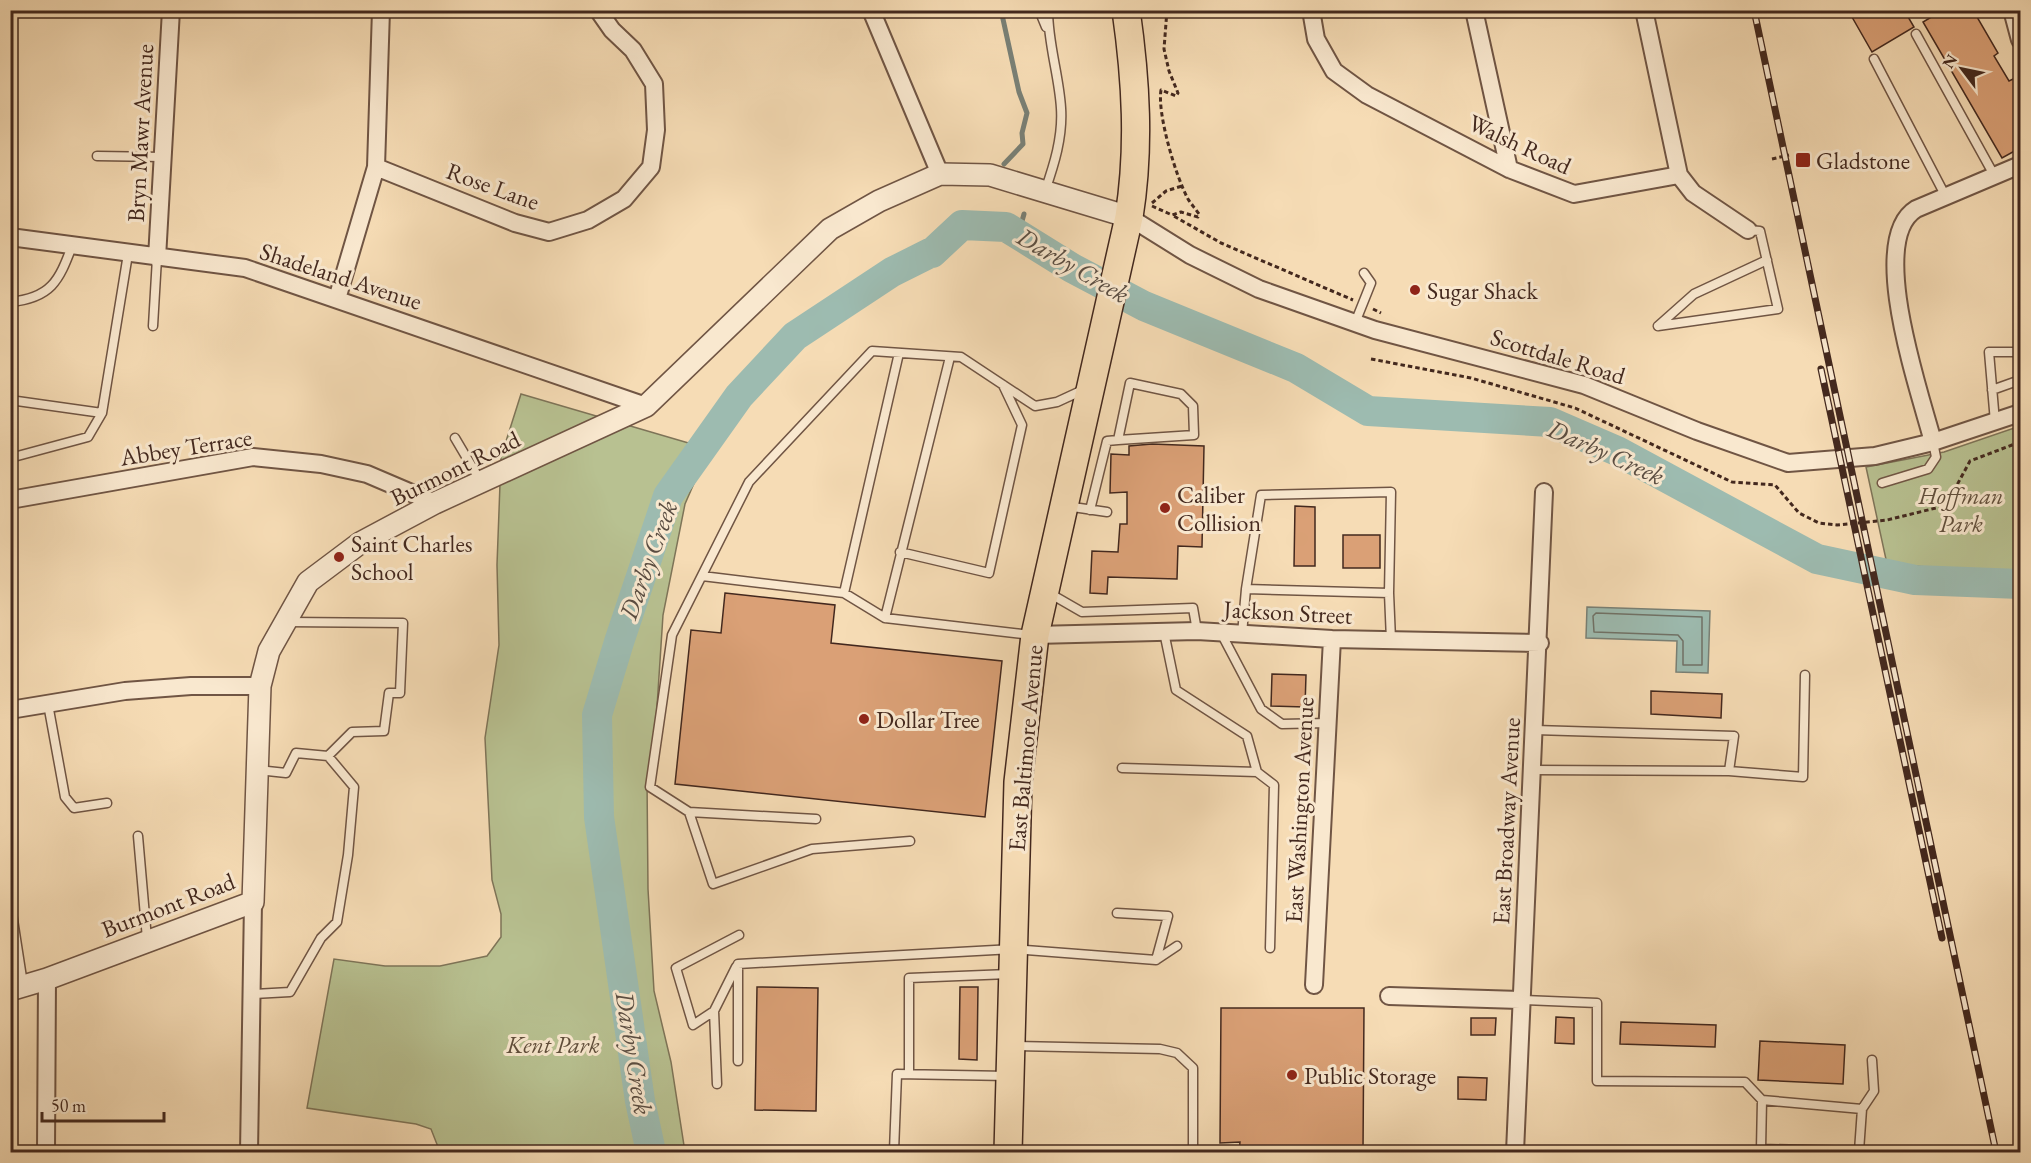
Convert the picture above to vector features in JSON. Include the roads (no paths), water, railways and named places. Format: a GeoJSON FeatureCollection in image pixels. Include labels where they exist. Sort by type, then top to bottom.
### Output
{"type":"FeatureCollection","features":[{"type":"Feature","properties":{"kind":"main road","name":"East Baltimore Avenue"},"geometry":{"type":"LineString","coordinates":[[1008,1152],[1018,782],[1035,635],[1043,590],[1126,228],[1137,170],[1135,74],[1126,10]]}},
{"type":"Feature","properties":{"kind":"street","name":"Bryn Mawr Avenue"},"geometry":{"type":"LineString","coordinates":[[157,258],[171,10]]}},
{"type":"Feature","properties":{"kind":"street"},"geometry":{"type":"LineString","coordinates":[[337,299],[376,167],[381,10]]}},
{"type":"Feature","properties":{"kind":"street","name":"Rose Lane"},"geometry":{"type":"LineString","coordinates":[[376,167],[514,223],[549,232],[588,220],[624,199],[651,167],[657,130],[654,84],[633,50],[612,30],[598,10]]}},
{"type":"Feature","properties":{"kind":"street"},"geometry":{"type":"LineString","coordinates":[[870,10],[940,174]]}},
{"type":"Feature","properties":{"kind":"street","name":"Walsh Road"},"geometry":{"type":"LineString","coordinates":[[1311,10],[1316,39],[1334,71],[1367,94],[1509,169],[1574,194],[1679,175]]}},
{"type":"Feature","properties":{"kind":"street"},"geometry":{"type":"LineString","coordinates":[[1474,10],[1509,169]]}},
{"type":"Feature","properties":{"kind":"street"},"geometry":{"type":"LineString","coordinates":[[1644,10],[1679,175],[1693,193],[1749,230]]}},
{"type":"Feature","properties":{"kind":"street"},"geometry":{"type":"LineString","coordinates":[[2012,10],[2020,40]]}},
{"type":"Feature","properties":{"kind":"street"},"geometry":{"type":"LineString","coordinates":[[1933,442],[1903,339],[1896,272],[1898,240],[1906,215],[1945,195],[2020,165]]}},
{"type":"Feature","properties":{"kind":"street","name":"Burmont Road"},"geometry":{"type":"LineString","coordinates":[[17,987],[47,980],[147,940],[253,903],[260,687],[269,651],[308,582],[360,543],[435,503],[646,406],[830,229],[879,201],[940,174],[990,175],[1045,192],[1126,228]]}},
{"type":"Feature","properties":{"kind":"street","name":"Scottdale Road"},"geometry":{"type":"LineString","coordinates":[[1126,228],[1190,255],[1259,289],[1355,323],[1584,385],[1697,431],[1788,463],[1875,456],[1933,442],[2020,413]]}},
{"type":"Feature","properties":{"kind":"street","name":"Shadeland Avenue"},"geometry":{"type":"LineString","coordinates":[[10,237],[245,268],[646,406]]}},
{"type":"Feature","properties":{"kind":"street","name":"Abbey Terrace"},"geometry":{"type":"LineString","coordinates":[[10,500],[254,457],[321,464],[368,474],[435,503]]}},
{"type":"Feature","properties":{"kind":"street","name":"East Broadway Avenue"},"geometry":{"type":"LineString","coordinates":[[1515,1152],[1520,1000],[1540,643],[1544,492]]}},
{"type":"Feature","properties":{"kind":"street","name":"Jackson Street"},"geometry":{"type":"LineString","coordinates":[[1035,635],[1197,631],[1332,639],[1540,643]]}},
{"type":"Feature","properties":{"kind":"street","name":"East Washington Avenue"},"geometry":{"type":"LineString","coordinates":[[1314,985],[1332,639]]}},
{"type":"Feature","properties":{"kind":"street"},"geometry":{"type":"LineString","coordinates":[[10,710],[147,689],[191,686],[260,687]]}},
{"type":"Feature","properties":{"kind":"street"},"geometry":{"type":"LineString","coordinates":[[249,1152],[253,903]]}},
{"type":"Feature","properties":{"kind":"street"},"geometry":{"type":"LineString","coordinates":[[46,1152],[47,980]]}},
{"type":"Feature","properties":{"kind":"street"},"geometry":{"type":"LineString","coordinates":[[1389,996],[1520,1000]]}},
{"type":"Feature","properties":{"kind":"lane"},"geometry":{"type":"LineString","coordinates":[[1039,10],[1048,30]]}},
{"type":"Feature","properties":{"kind":"lane"},"geometry":{"type":"LineString","coordinates":[[1045,192],[1059,139],[1061,110],[1048,30],[1048,10]]}},
{"type":"Feature","properties":{"kind":"lane"},"geometry":{"type":"LineString","coordinates":[[1916,34],[1994,175]]}},
{"type":"Feature","properties":{"kind":"lane"},"geometry":{"type":"LineString","coordinates":[[1874,59],[1945,195]]}},
{"type":"Feature","properties":{"kind":"lane"},"geometry":{"type":"LineString","coordinates":[[97,156],[163,157]]}},
{"type":"Feature","properties":{"kind":"lane"},"geometry":{"type":"LineString","coordinates":[[1749,230],[1760,231],[1767,260],[1778,309],[1658,326],[1694,294],[1767,260]]}},
{"type":"Feature","properties":{"kind":"lane"},"geometry":{"type":"LineString","coordinates":[[10,302],[35,298],[50,288],[61,275],[72,246]]}},
{"type":"Feature","properties":{"kind":"lane"},"geometry":{"type":"LineString","coordinates":[[10,458],[88,437],[102,413],[128,254]]}},
{"type":"Feature","properties":{"kind":"lane"},"geometry":{"type":"LineString","coordinates":[[153,326],[157,258]]}},
{"type":"Feature","properties":{"kind":"lane"},"geometry":{"type":"LineString","coordinates":[[1355,323],[1371,283],[1364,273]]}},
{"type":"Feature","properties":{"kind":"lane"},"geometry":{"type":"LineString","coordinates":[[816,819],[689,812],[650,787],[672,635],[749,482],[872,351],[961,357],[1035,406],[1057,402],[1089,387]]}},
{"type":"Feature","properties":{"kind":"lane"},"geometry":{"type":"LineString","coordinates":[[1995,422],[1989,352],[2020,352]]}},
{"type":"Feature","properties":{"kind":"lane"},"geometry":{"type":"LineString","coordinates":[[844,593],[899,353]]}},
{"type":"Feature","properties":{"kind":"lane"},"geometry":{"type":"LineString","coordinates":[[885,618],[950,357]]}},
{"type":"Feature","properties":{"kind":"lane"},"geometry":{"type":"LineString","coordinates":[[1992,390],[2020,380]]}},
{"type":"Feature","properties":{"kind":"lane"},"geometry":{"type":"LineString","coordinates":[[1090,510],[1107,441],[1194,435],[1193,406],[1181,394],[1130,383],[1118,440]]}},
{"type":"Feature","properties":{"kind":"lane"},"geometry":{"type":"LineString","coordinates":[[900,552],[945,565],[989,573],[1022,424],[1003,385]]}},
{"type":"Feature","properties":{"kind":"lane"},"geometry":{"type":"LineString","coordinates":[[10,400],[102,413]]}},
{"type":"Feature","properties":{"kind":"lane"},"geometry":{"type":"LineString","coordinates":[[455,438],[481,482]]}},
{"type":"Feature","properties":{"kind":"lane"},"geometry":{"type":"LineString","coordinates":[[1882,483],[1928,469],[1936,457],[1933,442]]}},
{"type":"Feature","properties":{"kind":"lane"},"geometry":{"type":"LineString","coordinates":[[1242,634],[1246,589],[1261,495],[1391,492],[1389,593],[1391,640]]}},
{"type":"Feature","properties":{"kind":"lane"},"geometry":{"type":"LineString","coordinates":[[1063,506],[1107,512]]}},
{"type":"Feature","properties":{"kind":"lane"},"geometry":{"type":"LineString","coordinates":[[702,576],[844,593],[885,618],[1035,635]]}},
{"type":"Feature","properties":{"kind":"lane"},"geometry":{"type":"LineString","coordinates":[[1246,589],[1389,593]]}},
{"type":"Feature","properties":{"kind":"lane"},"geometry":{"type":"LineString","coordinates":[[1043,590],[1082,612],[1193,608],[1197,631]]}},
{"type":"Feature","properties":{"kind":"lane"},"geometry":{"type":"LineString","coordinates":[[285,622],[403,623],[400,693],[389,693],[384,731],[352,732],[328,756]]}},
{"type":"Feature","properties":{"kind":"lane"},"geometry":{"type":"LineString","coordinates":[[1164,632],[1176,690],[1247,736],[1257,772]]}},
{"type":"Feature","properties":{"kind":"lane"},"geometry":{"type":"LineString","coordinates":[[1220,633],[1262,709],[1282,724],[1328,723]]}},
{"type":"Feature","properties":{"kind":"lane"},"geometry":{"type":"LineString","coordinates":[[1533,770],[1729,771],[1803,777],[1805,675]]}},
{"type":"Feature","properties":{"kind":"lane"},"geometry":{"type":"LineString","coordinates":[[48,704],[65,797],[74,808],[107,803]]}},
{"type":"Feature","properties":{"kind":"lane"},"geometry":{"type":"LineString","coordinates":[[1535,730],[1734,736],[1729,771]]}},
{"type":"Feature","properties":{"kind":"lane"},"geometry":{"type":"LineString","coordinates":[[252,994],[290,992],[321,938],[337,922],[348,855],[354,787],[328,756],[296,753],[286,773],[257,770]]}},
{"type":"Feature","properties":{"kind":"lane"},"geometry":{"type":"LineString","coordinates":[[1122,768],[1257,772],[1274,785],[1270,948]]}},
{"type":"Feature","properties":{"kind":"lane"},"geometry":{"type":"LineString","coordinates":[[689,812],[713,884],[812,849],[910,841]]}},
{"type":"Feature","properties":{"kind":"lane"},"geometry":{"type":"LineString","coordinates":[[138,836],[147,940]]}},
{"type":"Feature","properties":{"kind":"lane"},"geometry":{"type":"LineString","coordinates":[[10,900],[17,987]]}},
{"type":"Feature","properties":{"kind":"lane"},"geometry":{"type":"LineString","coordinates":[[1117,913],[1167,916],[1156,960]]}},
{"type":"Feature","properties":{"kind":"lane"},"geometry":{"type":"LineString","coordinates":[[738,964],[714,1011],[693,1025],[676,968],[740,935]]}},
{"type":"Feature","properties":{"kind":"lane"},"geometry":{"type":"LineString","coordinates":[[738,964],[1156,960],[1177,946]]}},
{"type":"Feature","properties":{"kind":"lane"},"geometry":{"type":"LineString","coordinates":[[909,1074],[909,978],[1013,962]]}},
{"type":"Feature","properties":{"kind":"lane"},"geometry":{"type":"LineString","coordinates":[[738,964],[738,1061]]}},
{"type":"Feature","properties":{"kind":"lane"},"geometry":{"type":"LineString","coordinates":[[1520,1000],[1597,1003],[1597,1081],[1744,1082],[1762,1100],[1862,1109]]}},
{"type":"Feature","properties":{"kind":"lane"},"geometry":{"type":"LineString","coordinates":[[714,1011],[717,1084]]}},
{"type":"Feature","properties":{"kind":"lane"},"geometry":{"type":"LineString","coordinates":[[1010,1046],[1160,1049],[1177,1053],[1193,1068],[1193,1152]]}},
{"type":"Feature","properties":{"kind":"lane"},"geometry":{"type":"LineString","coordinates":[[1762,1100],[1761,1149],[1859,1151],[1862,1109],[1874,1091],[1872,1060]]}},
{"type":"Feature","properties":{"kind":"lane"},"geometry":{"type":"LineString","coordinates":[[894,1151],[897,1074],[1010,1076]]}},
{"type":"Feature","properties":{"kind":"lane"},"geometry":{"type":"LineString","coordinates":[[880,1150],[914,1152]]}},
{"type":"Feature","properties":{"kind":"water"},"geometry":{"type":"Polygon","coordinates":[[[1587,607],[1710,611],[1708,673],[1676,672],[1677,641],[1586,638],[1587,607]]]}},
{"type":"Feature","properties":{"kind":"waterway"},"geometry":{"type":"LineString","coordinates":[[1001,10],[1019,92],[1027,113],[1022,133],[1023,144],[1004,164]]}},
{"type":"Feature","properties":{"kind":"waterway"},"geometry":{"type":"LineString","coordinates":[[1018,235],[1024,214]]}},
{"type":"Feature","properties":{"kind":"waterway","name":"Darby Creek"},"geometry":{"type":"LineString","coordinates":[[651,1152],[640,1101],[599,817],[597,715],[619,642],[668,496],[739,396],[795,336],[892,272],[934,251],[932,253],[962,225],[1006,227],[1072,268],[1144,306],[1296,368],[1368,411],[1550,422],[1617,451],[1817,559],[1915,580],[2020,584]]}},
{"type":"Feature","properties":{"kind":"railway"},"geometry":{"type":"LineString","coordinates":[[1754,10],[1996,1152]]}},
{"type":"Feature","properties":{"kind":"railway"},"geometry":{"type":"LineString","coordinates":[[1821,369],[1942,938]]}},
{"type":"Feature","properties":{"kind":"place","name":"Gladstone"},"geometry":{"type":"Point","coordinates":[1803,160]}},
{"type":"Feature","properties":{"kind":"place","name":"Sugar Shack"},"geometry":{"type":"Point","coordinates":[1415,290]}},
{"type":"Feature","properties":{"kind":"place","name":"Caliber Collision"},"geometry":{"type":"Point","coordinates":[1165,508]}},
{"type":"Feature","properties":{"kind":"place","name":"Saint Charles School"},"geometry":{"type":"Point","coordinates":[339,557]}},
{"type":"Feature","properties":{"kind":"place","name":"Dollar Tree"},"geometry":{"type":"Point","coordinates":[864,719]}},
{"type":"Feature","properties":{"kind":"place","name":"Public Storage"},"geometry":{"type":"Point","coordinates":[1292,1075]}},
{"type":"Feature","properties":{"kind":"park label","name":"Hoffman Park"},"geometry":{"type":"Point","coordinates":[1961,509]}},
{"type":"Feature","properties":{"kind":"park label","name":"Kent Park"},"geometry":{"type":"Point","coordinates":[553,1044]}}]}
